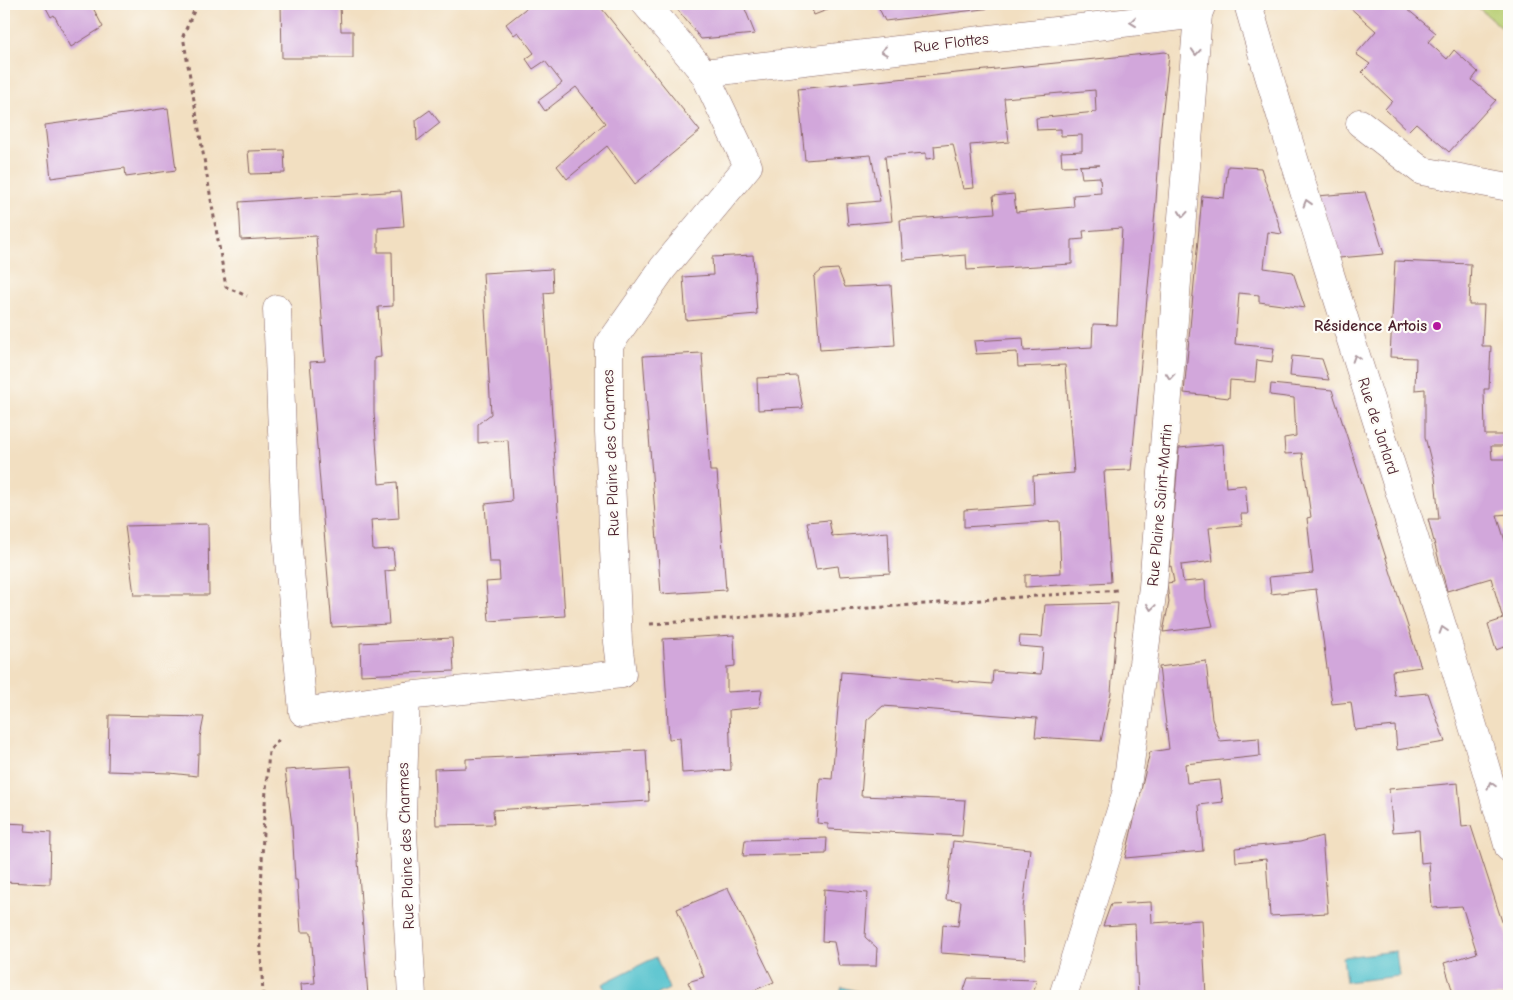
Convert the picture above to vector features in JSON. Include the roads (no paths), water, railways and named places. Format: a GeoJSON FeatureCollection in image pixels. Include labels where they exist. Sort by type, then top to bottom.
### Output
{"type":"FeatureCollection","features":[{"type":"Feature","properties":{"kind":"street"},"geometry":{"type":"LineString","coordinates":[[646,4],[704,73]]}},
{"type":"Feature","properties":{"kind":"street","name":"Rue de Jarlard"},"geometry":{"type":"LineString","coordinates":[[1248,4],[1305,198],[1479,744],[1509,848]]}},
{"type":"Feature","properties":{"kind":"street","name":"Rue Flottes"},"geometry":{"type":"LineString","coordinates":[[704,73],[1200,9]]}},
{"type":"Feature","properties":{"kind":"street","name":"Rue Plaine Saint-Martin"},"geometry":{"type":"LineString","coordinates":[[1063,996],[1126,794],[1153,587],[1200,9]]}},
{"type":"Feature","properties":{"kind":"street","name":"Rue Plaine des Charmes"},"geometry":{"type":"LineString","coordinates":[[277,309],[286,528],[303,712],[406,696],[622,674],[609,433],[609,345],[662,268],[748,166],[704,73]]}},
{"type":"Feature","properties":{"kind":"street"},"geometry":{"type":"LineString","coordinates":[[1360,123],[1422,171],[1509,188]]}},
{"type":"Feature","properties":{"kind":"street","name":"Rue Plaine des Charmes"},"geometry":{"type":"LineString","coordinates":[[406,696],[402,815],[412,996]]}},
{"type":"Feature","properties":{"kind":"water"},"geometry":{"type":"Polygon","coordinates":[[[1396,951],[1399,976],[1346,982],[1343,957],[1396,951]]]}},
{"type":"Feature","properties":{"kind":"water"},"geometry":{"type":"Polygon","coordinates":[[[656,957],[669,989],[654,996],[608,996],[602,984],[656,957]]]}},
{"type":"Feature","properties":{"kind":"water"},"geometry":{"type":"Polygon","coordinates":[[[842,987],[875,996],[839,996],[842,987]]]}},
{"type":"Feature","properties":{"kind":"place","name":"Résidence Artois"},"geometry":{"type":"Point","coordinates":[1437,326]}}]}
